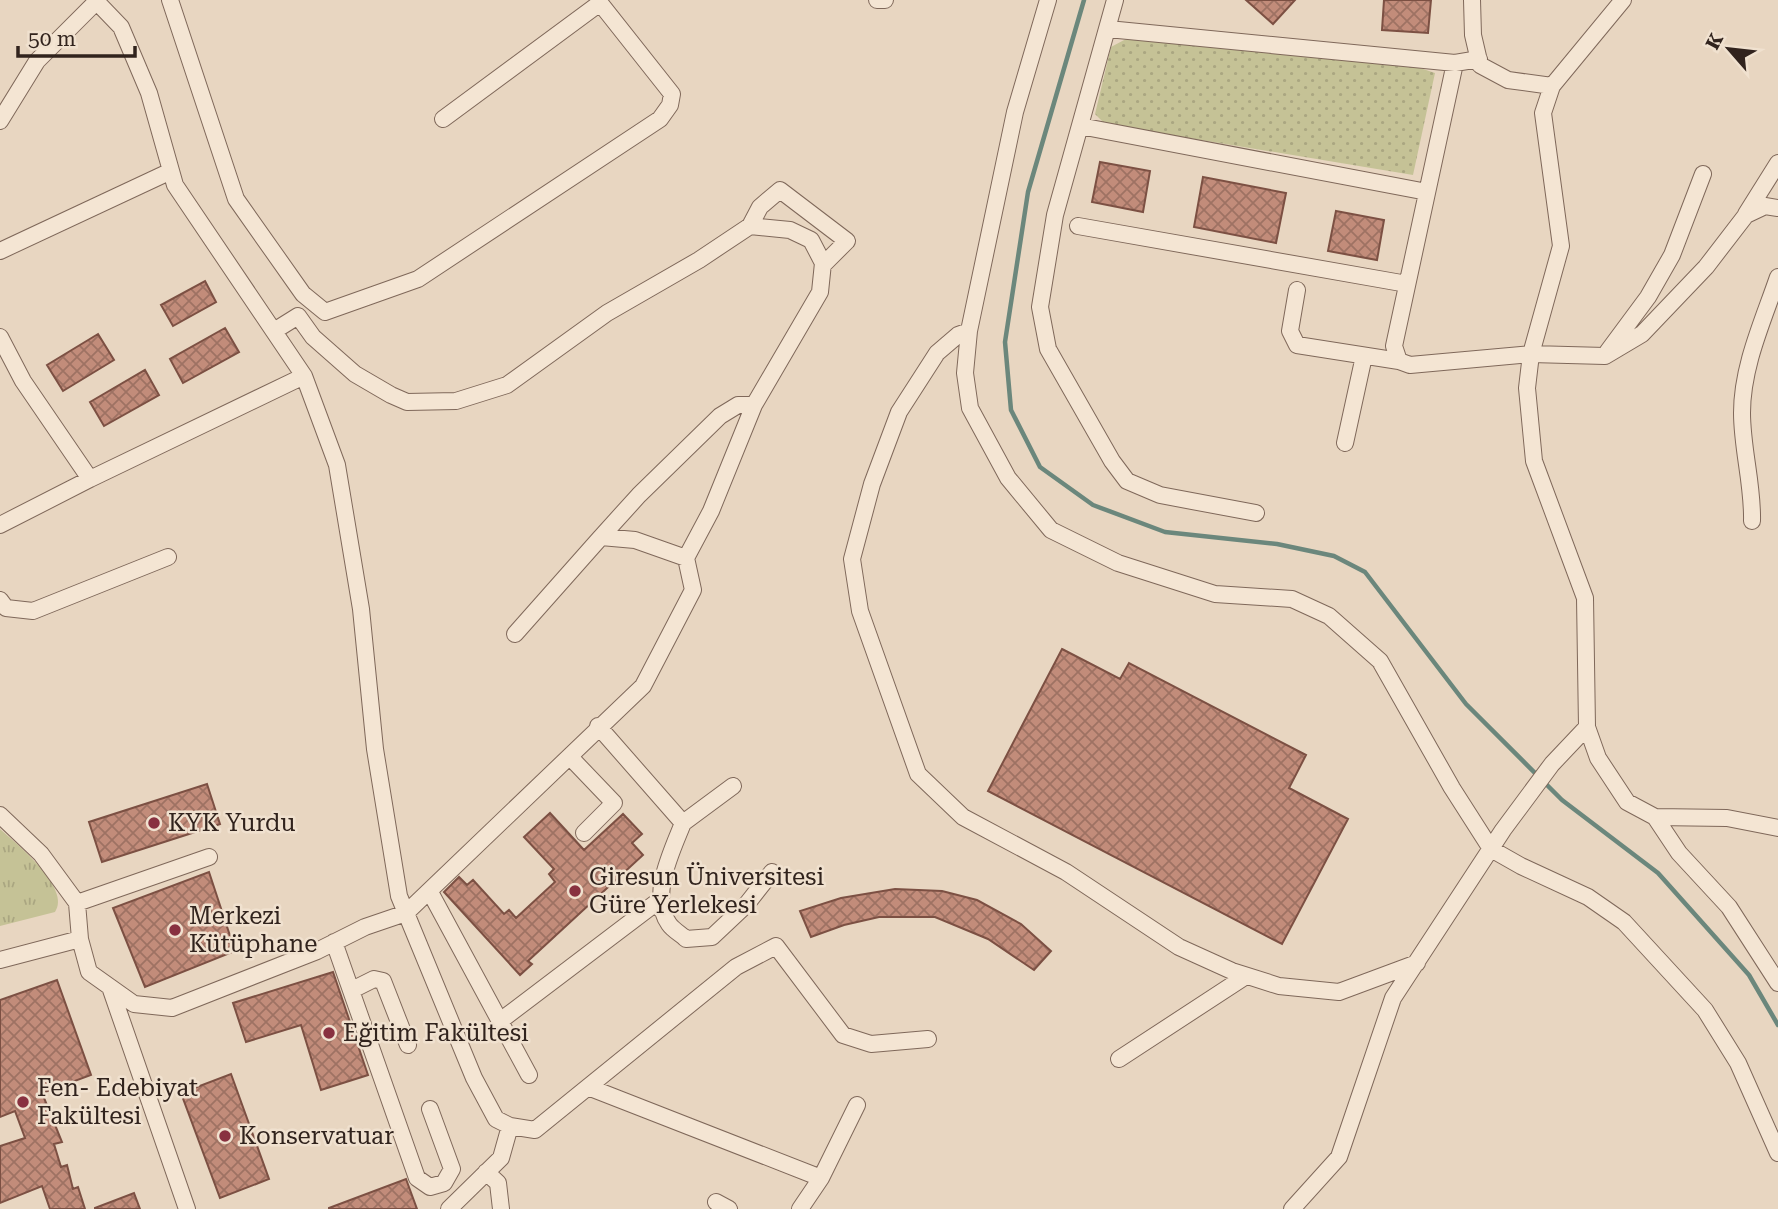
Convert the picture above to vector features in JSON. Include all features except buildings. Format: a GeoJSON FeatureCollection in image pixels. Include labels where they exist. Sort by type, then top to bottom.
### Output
{"type":"FeatureCollection","features":[{"type":"Feature","properties":{"kind":"street"},"geometry":{"type":"LineString","coordinates":[[0,121],[37,61],[97,0],[121,27],[149,93],[174,186],[304,376],[337,465],[361,609],[375,749],[399,896],[474,1077],[496,1119],[510,1126],[535,1130],[736,967],[776,946],[843,1035],[871,1044],[928,1039]]}},
{"type":"Feature","properties":{"kind":"street"},"geometry":{"type":"LineString","coordinates":[[170,0],[236,199],[303,294],[325,312],[418,279],[660,119],[670,105],[672,94],[600,4],[443,119]]}},
{"type":"Feature","properties":{"kind":"street"},"geometry":{"type":"LineString","coordinates":[[877,0],[884,0]]}},
{"type":"Feature","properties":{"kind":"street"},"geometry":{"type":"LineString","coordinates":[[1048,0],[1015,112],[969,331],[965,373],[970,408],[1007,478],[1051,530],[1118,563],[1215,594],[1292,599],[1329,616],[1380,660],[1452,788],[1491,849],[1588,897],[1624,922],[1705,1010],[1725,1042],[1778,1153]]}},
{"type":"Feature","properties":{"kind":"street"},"geometry":{"type":"LineString","coordinates":[[1115,0],[1055,215],[1040,307],[1048,349],[1112,461],[1128,481],[1160,495],[1256,513]]}},
{"type":"Feature","properties":{"kind":"street"},"geometry":{"type":"LineString","coordinates":[[1472,0],[1472,35],[1480,65],[1508,80],[1552,86]]}},
{"type":"Feature","properties":{"kind":"street"},"geometry":{"type":"LineString","coordinates":[[1623,0],[1552,86],[1543,113],[1561,246],[1531,354],[1527,388],[1534,461],[1585,598],[1587,727],[1598,758],[1627,802],[1655,817],[1727,818],[1778,828]]}},
{"type":"Feature","properties":{"kind":"street"},"geometry":{"type":"LineString","coordinates":[[1108,29],[1455,63],[1479,59]]}},
{"type":"Feature","properties":{"kind":"street"},"geometry":{"type":"LineString","coordinates":[[1399,360],[1394,346],[1455,63]]}},
{"type":"Feature","properties":{"kind":"street"},"geometry":{"type":"LineString","coordinates":[[1080,126],[1427,192]]}},
{"type":"Feature","properties":{"kind":"street"},"geometry":{"type":"LineString","coordinates":[[1297,290],[1290,331],[1297,345],[1399,360],[1410,365],[1531,354],[1605,356],[1642,334],[1706,267],[1746,215],[1778,163]]}},
{"type":"Feature","properties":{"kind":"street"},"geometry":{"type":"LineString","coordinates":[[0,251],[171,171]]}},
{"type":"Feature","properties":{"kind":"street"},"geometry":{"type":"LineString","coordinates":[[1605,356],[1648,297],[1672,255],[1703,174]]}},
{"type":"Feature","properties":{"kind":"street"},"geometry":{"type":"LineString","coordinates":[[274,331],[298,316],[313,337],[355,374],[391,395],[407,402],[456,401],[507,385],[607,313],[699,260],[750,226],[760,207],[780,190],[847,241],[823,265]]}},
{"type":"Feature","properties":{"kind":"street"},"geometry":{"type":"LineString","coordinates":[[1746,215],[1765,206],[1778,208]]}},
{"type":"Feature","properties":{"kind":"street"},"geometry":{"type":"LineString","coordinates":[[0,815],[41,853],[78,903],[80,939],[89,972],[134,1004],[172,1008],[365,927],[406,913],[570,757],[598,726],[643,686],[681,614],[693,590],[686,558],[711,511],[754,405],[820,292],[823,265],[811,240],[790,230],[750,226]]}},
{"type":"Feature","properties":{"kind":"street"},"geometry":{"type":"LineString","coordinates":[[1078,226],[1407,284]]}},
{"type":"Feature","properties":{"kind":"street"},"geometry":{"type":"LineString","coordinates":[[1752,521],[1753,488],[1741,415],[1744,377],[1778,278]]}},
{"type":"Feature","properties":{"kind":"street"},"geometry":{"type":"LineString","coordinates":[[969,331],[958,335],[937,353],[899,412],[872,484],[852,559],[860,611],[918,774],[963,817],[1066,872],[1179,947],[1246,976],[1279,986],[1339,992],[1417,963]]}},
{"type":"Feature","properties":{"kind":"street"},"geometry":{"type":"LineString","coordinates":[[0,337],[23,381],[90,479]]}},
{"type":"Feature","properties":{"kind":"street"},"geometry":{"type":"LineString","coordinates":[[1345,443],[1364,356]]}},
{"type":"Feature","properties":{"kind":"street"},"geometry":{"type":"LineString","coordinates":[[0,525],[304,376]]}},
{"type":"Feature","properties":{"kind":"street"},"geometry":{"type":"LineString","coordinates":[[515,634],[639,495],[720,416],[738,405],[754,405]]}},
{"type":"Feature","properties":{"kind":"street"},"geometry":{"type":"LineString","coordinates":[[601,537],[635,540],[686,558]]}},
{"type":"Feature","properties":{"kind":"street"},"geometry":{"type":"LineString","coordinates":[[0,600],[6,608],[33,611],[168,557]]}},
{"type":"Feature","properties":{"kind":"street"},"geometry":{"type":"LineString","coordinates":[[598,726],[683,823]]}},
{"type":"Feature","properties":{"kind":"street"},"geometry":{"type":"LineString","coordinates":[[1292,1209],[1339,1157],[1393,998],[1503,830],[1552,764],[1587,727]]}},
{"type":"Feature","properties":{"kind":"street"},"geometry":{"type":"LineString","coordinates":[[570,757],[614,803],[584,833]]}},
{"type":"Feature","properties":{"kind":"street"},"geometry":{"type":"LineString","coordinates":[[733,786],[683,823],[667,863],[661,899],[668,924],[686,939],[712,937],[746,905],[772,872]]}},
{"type":"Feature","properties":{"kind":"street"},"geometry":{"type":"LineString","coordinates":[[1655,817],[1679,853],[1729,907],[1778,983]]}},
{"type":"Feature","properties":{"kind":"street"},"geometry":{"type":"LineString","coordinates":[[78,903],[209,857]]}},
{"type":"Feature","properties":{"kind":"street"},"geometry":{"type":"LineString","coordinates":[[430,892],[529,1075]]}},
{"type":"Feature","properties":{"kind":"street"},"geometry":{"type":"LineString","coordinates":[[500,1021],[661,899]]}},
{"type":"Feature","properties":{"kind":"street"},"geometry":{"type":"LineString","coordinates":[[0,960],[80,939]]}},
{"type":"Feature","properties":{"kind":"street"},"geometry":{"type":"LineString","coordinates":[[334,942],[417,1178],[430,1187],[443,1183],[452,1169],[430,1109]]}},
{"type":"Feature","properties":{"kind":"street"},"geometry":{"type":"LineString","coordinates":[[1119,1059],[1246,976]]}},
{"type":"Feature","properties":{"kind":"street"},"geometry":{"type":"LineString","coordinates":[[352,990],[374,979],[383,981],[408,1045]]}},
{"type":"Feature","properties":{"kind":"street"},"geometry":{"type":"LineString","coordinates":[[110,987],[187,1209]]}},
{"type":"Feature","properties":{"kind":"street"},"geometry":{"type":"LineString","coordinates":[[588,1087],[821,1178]]}},
{"type":"Feature","properties":{"kind":"street"},"geometry":{"type":"LineString","coordinates":[[800,1209],[821,1178],[857,1105]]}},
{"type":"Feature","properties":{"kind":"street"},"geometry":{"type":"LineString","coordinates":[[449,1209],[501,1158],[510,1126]]}},
{"type":"Feature","properties":{"kind":"street"},"geometry":{"type":"LineString","coordinates":[[486,1172],[498,1182],[501,1209]]}},
{"type":"Feature","properties":{"kind":"green space"},"geometry":{"type":"Polygon","coordinates":[[[1126,39],[1417,67],[1435,73],[1413,175],[1105,124],[1095,114],[1111,47],[1126,39]]]}},
{"type":"Feature","properties":{"kind":"green space"},"geometry":{"type":"Polygon","coordinates":[[[0,829],[50,880],[58,902],[55,912],[0,926],[0,829]]]}},
{"type":"Feature","properties":{"kind":"waterway"},"geometry":{"type":"LineString","coordinates":[[1084,0],[1028,192],[1005,342],[1011,410],[1040,467],[1093,505],[1165,532],[1277,544],[1334,556],[1365,572],[1466,704],[1562,800],[1658,873],[1749,975],[1778,1025]]}},
{"type":"Feature","properties":{"kind":"place","name":"KYK Yurdu"},"geometry":{"type":"Point","coordinates":[154,823]}},
{"type":"Feature","properties":{"kind":"place","name":"Giresun Üniversitesi Güre Yerlekesi"},"geometry":{"type":"Point","coordinates":[575,891]}},
{"type":"Feature","properties":{"kind":"place","name":"Merkezi Kütüphane"},"geometry":{"type":"Point","coordinates":[175,930]}},
{"type":"Feature","properties":{"kind":"place","name":"Eğitim Fakültesi"},"geometry":{"type":"Point","coordinates":[329,1033]}},
{"type":"Feature","properties":{"kind":"place","name":"Fen- Edebiyat Fakültesi"},"geometry":{"type":"Point","coordinates":[23,1102]}},
{"type":"Feature","properties":{"kind":"place","name":"Konservatuar"},"geometry":{"type":"Point","coordinates":[225,1136]}}]}
